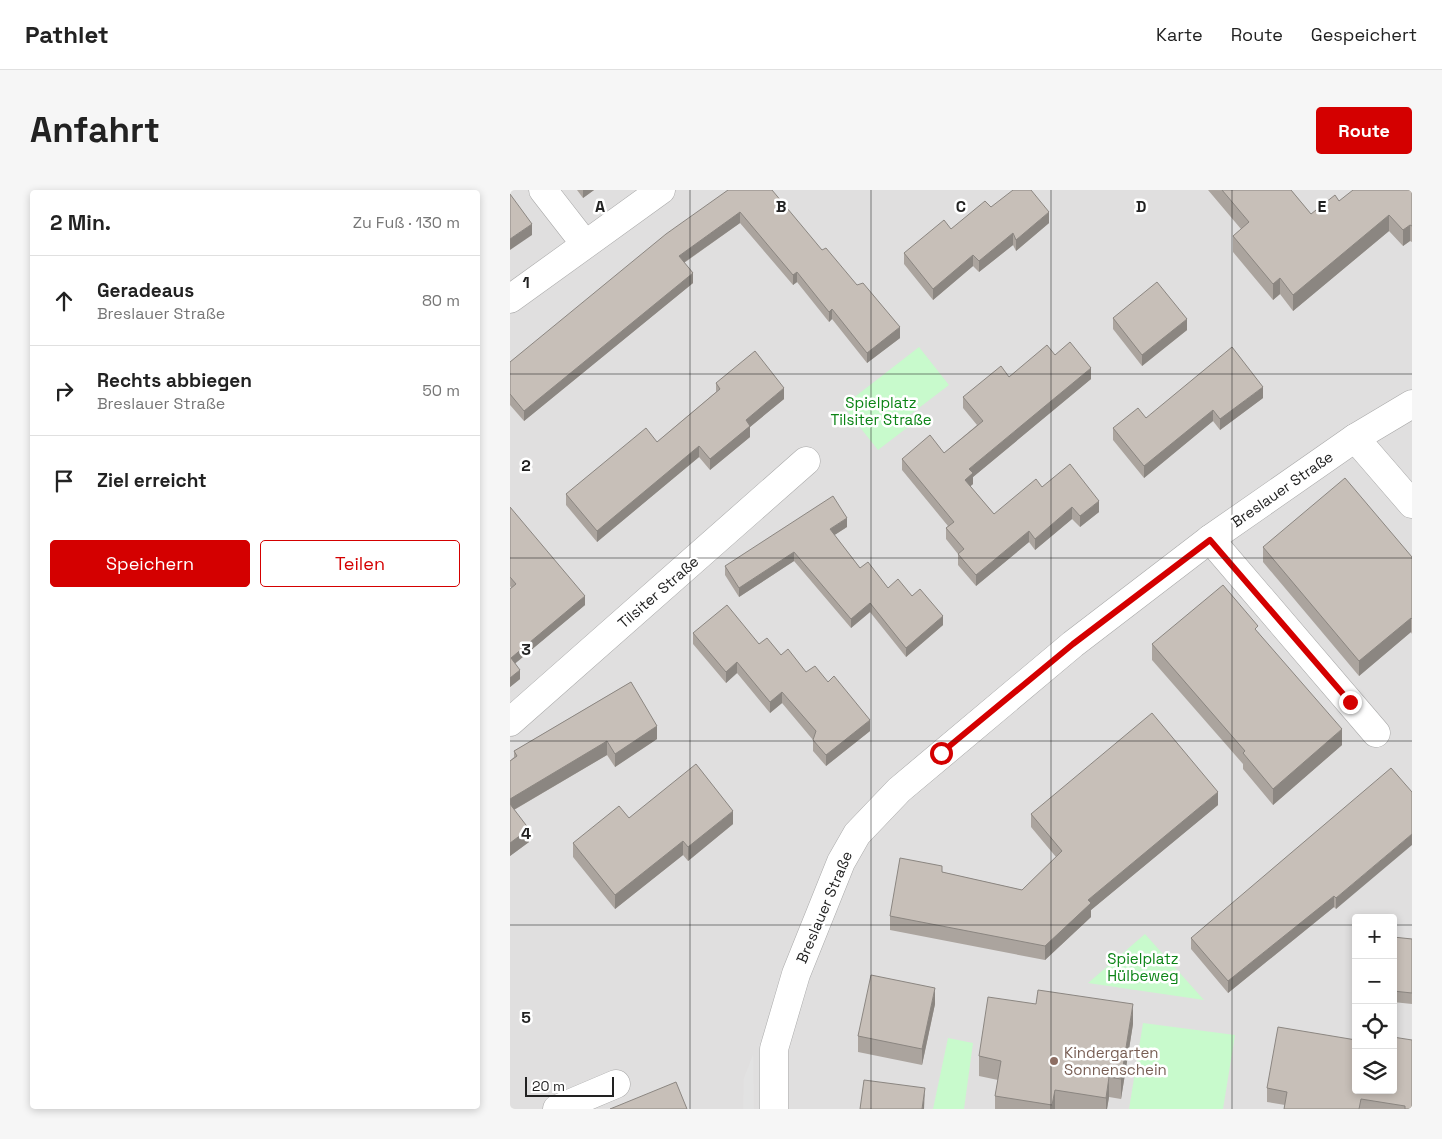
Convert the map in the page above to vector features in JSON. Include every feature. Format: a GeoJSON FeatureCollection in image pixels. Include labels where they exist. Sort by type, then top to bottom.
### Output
{"type":"FeatureCollection","features":[{"type":"Feature","properties":{"kind":"street"},"geometry":{"type":"LineString","coordinates":[[543,190],[585,244]]}},
{"type":"Feature","properties":{"kind":"street"},"geometry":{"type":"LineString","coordinates":[[510,299],[661,190]]}},
{"type":"Feature","properties":{"kind":"street","name":"Breslauer Straße"},"geometry":{"type":"LineString","coordinates":[[774,1109],[774,1049],[798,967],[841,862],[857,834],[898,790],[1073,644],[1210,540],[1355,438],[1412,404]]}},
{"type":"Feature","properties":{"kind":"street"},"geometry":{"type":"LineString","coordinates":[[1355,438],[1412,504]]}},
{"type":"Feature","properties":{"kind":"street","name":"Tilsiter Straße"},"geometry":{"type":"LineString","coordinates":[[510,722],[806,461]]}},
{"type":"Feature","properties":{"kind":"street"},"geometry":{"type":"LineString","coordinates":[[1210,540],[1376,733]]}},
{"type":"Feature","properties":{"kind":"street"},"geometry":{"type":"LineString","coordinates":[[557,1109],[616,1084]]}},
{"type":"Feature","properties":{"kind":"shaded area"},"geometry":{"type":"Polygon","coordinates":[[[510,190],[1412,190],[1412,1109],[510,1109],[510,190]]]}},
{"type":"Feature","properties":{"kind":"shaded area"},"geometry":{"type":"Polygon","coordinates":[[[753,1055],[754,1109],[743,1109],[744,1078],[753,1055]]]}},
{"type":"Feature","properties":{"kind":"green space","name":"Spielplatz Tilsiter Straße"},"geometry":{"type":"Polygon","coordinates":[[[919,347],[949,385],[907,417],[912,424],[878,450],[843,406],[919,347]]]}},
{"type":"Feature","properties":{"kind":"green space","name":"Spielplatz Hülbeweg"},"geometry":{"type":"Polygon","coordinates":[[[1145,934],[1204,1000],[1088,983],[1145,934]]]}},
{"type":"Feature","properties":{"kind":"green space"},"geometry":{"type":"Polygon","coordinates":[[[1143,1023],[1235,1035],[1223,1109],[1129,1109],[1143,1023]]]}},
{"type":"Feature","properties":{"kind":"green space"},"geometry":{"type":"Polygon","coordinates":[[[948,1038],[973,1043],[964,1109],[933,1109],[948,1038]]]}},
{"type":"Feature","properties":{"kind":"building"},"geometry":{"type":"Polygon","coordinates":[[[728,190],[772,190],[822,250],[826,248],[857,285],[863,283],[900,327],[867,353],[832,309],[829,312],[797,272],[793,275],[740,212],[679,256],[693,273],[524,411],[510,394],[510,362],[666,234],[728,190]]]}},
{"type":"Feature","properties":{"kind":"building"},"geometry":{"type":"Polygon","coordinates":[[[1013,190],[1031,190],[1049,212],[1016,240],[1013,233],[979,261],[973,255],[933,289],[904,253],[944,220],[951,229],[985,201],[991,207],[1013,190]]]}},
{"type":"Feature","properties":{"kind":"building"},"geometry":{"type":"Polygon","coordinates":[[[1222,190],[1291,190],[1311,214],[1335,195],[1339,201],[1353,190],[1412,190],[1412,226],[1410,225],[1403,230],[1389,215],[1293,295],[1280,278],[1273,284],[1233,236],[1249,222],[1222,190]]]}},
{"type":"Feature","properties":{"kind":"building"},"geometry":{"type":"Polygon","coordinates":[[[510,194],[532,224],[510,239],[510,194]]]}},
{"type":"Feature","properties":{"kind":"building"},"geometry":{"type":"Polygon","coordinates":[[[1157,282],[1187,319],[1142,355],[1113,318],[1157,282]]]}},
{"type":"Feature","properties":{"kind":"building"},"geometry":{"type":"Polygon","coordinates":[[[1070,342],[1091,368],[969,469],[973,473],[965,480],[994,514],[1036,479],[1042,487],[1070,464],[1099,501],[1080,516],[1072,507],[1035,539],[1029,531],[976,575],[958,554],[964,549],[946,528],[954,522],[902,459],[930,435],[944,453],[983,421],[963,397],[1001,366],[1009,377],[1047,345],[1055,355],[1070,342]]]}},
{"type":"Feature","properties":{"kind":"building"},"geometry":{"type":"Polygon","coordinates":[[[1232,347],[1263,387],[1220,419],[1213,410],[1144,466],[1113,428],[1138,408],[1146,418],[1232,347]]]}},
{"type":"Feature","properties":{"kind":"building"},"geometry":{"type":"Polygon","coordinates":[[[755,351],[784,388],[746,420],[750,426],[710,459],[699,446],[597,531],[566,494],[646,428],[657,442],[720,389],[716,383],[755,351]]]}},
{"type":"Feature","properties":{"kind":"building"},"geometry":{"type":"Polygon","coordinates":[[[1345,478],[1412,557],[1412,619],[1359,661],[1263,547],[1345,478]]]}},
{"type":"Feature","properties":{"kind":"building"},"geometry":{"type":"Polygon","coordinates":[[[833,496],[847,518],[830,529],[860,568],[868,562],[888,588],[898,579],[912,596],[920,589],[943,616],[906,648],[870,603],[851,619],[794,552],[739,588],[725,566],[833,496]]]}},
{"type":"Feature","properties":{"kind":"building"},"geometry":{"type":"Polygon","coordinates":[[[510,507],[585,596],[511,658],[520,670],[510,678],[510,589],[516,584],[510,577],[510,507]]]}},
{"type":"Feature","properties":{"kind":"building"},"geometry":{"type":"Polygon","coordinates":[[[1223,585],[1258,626],[1255,629],[1342,729],[1273,789],[1243,753],[1245,751],[1152,644],[1223,585]]]}},
{"type":"Feature","properties":{"kind":"building"},"geometry":{"type":"Polygon","coordinates":[[[727,605],[759,644],[767,638],[781,655],[788,649],[806,672],[815,666],[828,682],[834,676],[870,720],[826,755],[813,740],[816,731],[782,692],[770,702],[737,662],[726,672],[693,633],[727,605]]]}},
{"type":"Feature","properties":{"kind":"building"},"geometry":{"type":"Polygon","coordinates":[[[631,682],[657,726],[615,754],[607,741],[510,799],[510,761],[517,756],[514,751],[631,682]]]}},
{"type":"Feature","properties":{"kind":"building"},"geometry":{"type":"Polygon","coordinates":[[[1152,713],[1218,792],[1088,900],[1091,903],[1045,946],[890,916],[900,858],[942,866],[942,872],[1022,890],[1062,851],[1031,814],[1152,713]]]}},
{"type":"Feature","properties":{"kind":"building"},"geometry":{"type":"Polygon","coordinates":[[[696,764],[733,811],[688,847],[683,841],[615,895],[573,843],[619,806],[629,818],[696,764]]]}},
{"type":"Feature","properties":{"kind":"building"},"geometry":{"type":"Polygon","coordinates":[[[1391,768],[1412,792],[1412,834],[1336,898],[1334,896],[1228,981],[1191,938],[1391,768]]]}},
{"type":"Feature","properties":{"kind":"building"},"geometry":{"type":"Polygon","coordinates":[[[510,804],[529,829],[510,843],[510,804]]]}},
{"type":"Feature","properties":{"kind":"building"},"geometry":{"type":"Polygon","coordinates":[[[1397,937],[1412,939],[1412,993],[1397,991],[1397,937]]]}},
{"type":"Feature","properties":{"kind":"building"},"geometry":{"type":"Polygon","coordinates":[[[871,975],[935,988],[922,1049],[858,1036],[871,975]]]}},
{"type":"Feature","properties":{"kind":"building","name":"Kindergarten Sonnenschein"},"geometry":{"type":"Polygon","coordinates":[[[1038,990],[1133,1004],[1121,1079],[1109,1077],[1106,1098],[1055,1090],[1052,1105],[995,1096],[1001,1061],[979,1056],[988,997],[1036,1004],[1038,990]]]}},
{"type":"Feature","properties":{"kind":"building"},"geometry":{"type":"Polygon","coordinates":[[[1278,1027],[1352,1039],[1352,1094],[1397,1094],[1397,1038],[1412,1040],[1412,1109],[1405,1109],[1405,1106],[1361,1099],[1359,1109],[1284,1109],[1287,1092],[1267,1088],[1278,1027]]]}},
{"type":"Feature","properties":{"kind":"building"},"geometry":{"type":"Polygon","coordinates":[[[864,1080],[925,1088],[922,1109],[860,1109],[864,1080]]]}},
{"type":"Feature","properties":{"kind":"building"},"geometry":{"type":"Polygon","coordinates":[[[676,1082],[687,1109],[610,1109],[676,1082]]]}},
{"type":"Feature","properties":{"kind":"place","name":"Kindergarten Sonnenschein"},"geometry":{"type":"Point","coordinates":[1054,1061]}},
{"type":"Feature","properties":{"kind":"route"},"geometry":{"type":"LineString","coordinates":[[941,753],[1073,644],[1210,540],[1350,702]]}}]}
